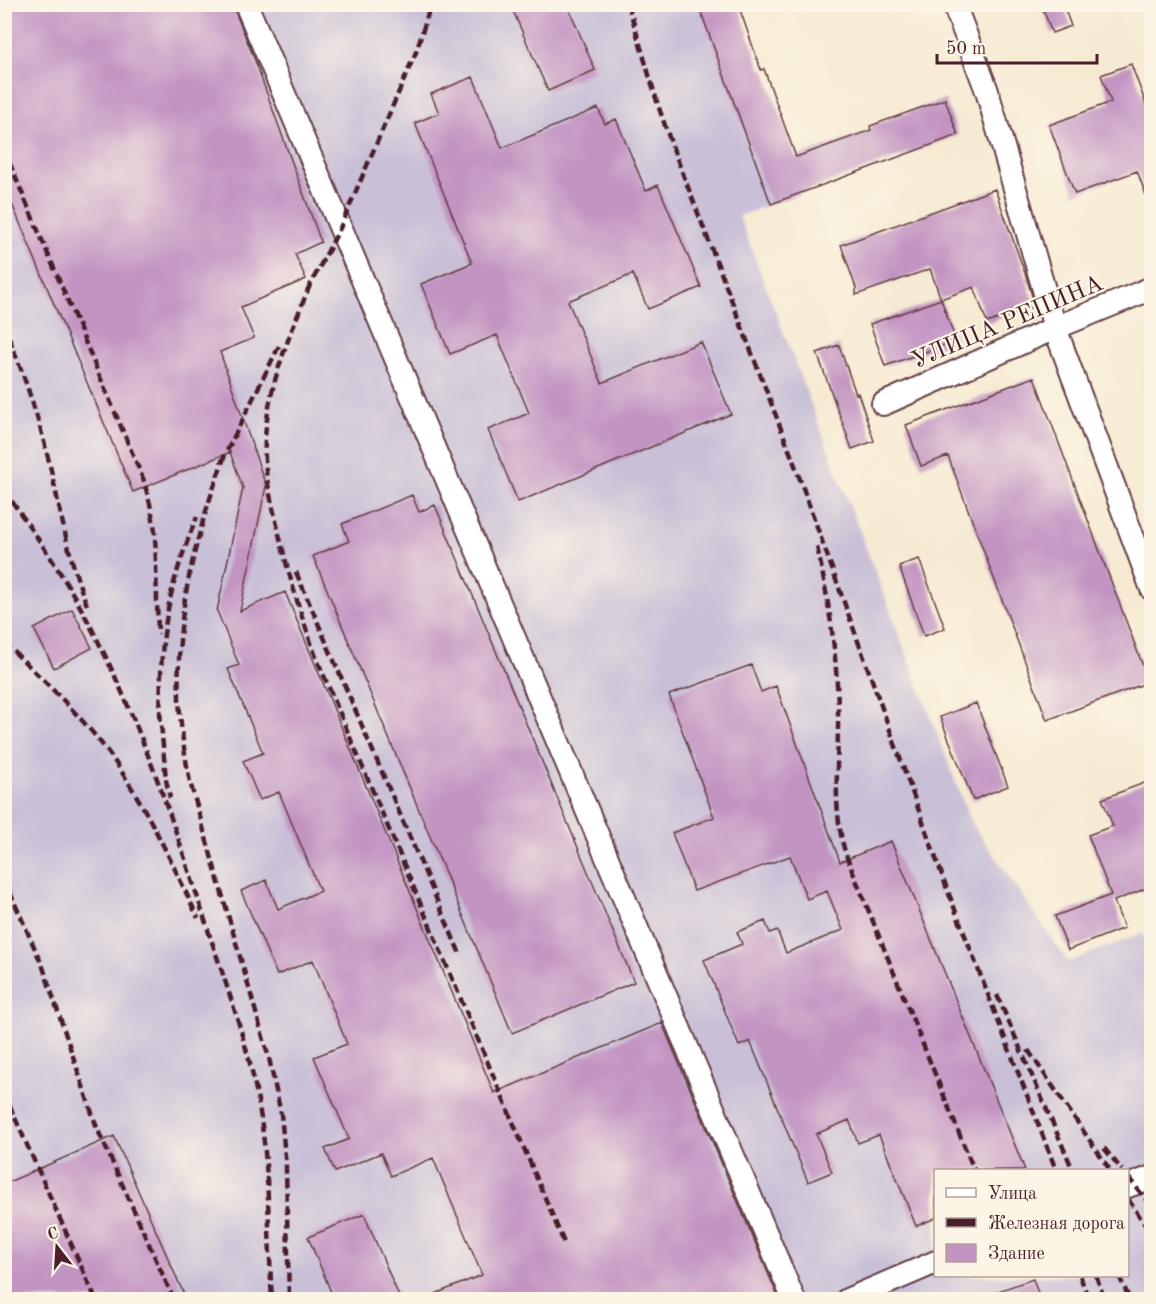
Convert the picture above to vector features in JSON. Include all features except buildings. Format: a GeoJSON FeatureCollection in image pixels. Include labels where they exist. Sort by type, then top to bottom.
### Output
{"type":"FeatureCollection","features":[{"type":"Feature","properties":{"kind":"street"},"geometry":{"type":"LineString","coordinates":[[246,4],[794,1299]]}},
{"type":"Feature","properties":{"kind":"street"},"geometry":{"type":"LineString","coordinates":[[954,4],[987,91],[1055,328],[1152,589]]}},
{"type":"Feature","properties":{"kind":"street","name":"УЛИЦА РЕПИНА"},"geometry":{"type":"LineString","coordinates":[[883,404],[1152,288]]}},
{"type":"Feature","properties":{"kind":"street"},"geometry":{"type":"LineString","coordinates":[[1129,1185],[1152,1177]]}},
{"type":"Feature","properties":{"kind":"street"},"geometry":{"type":"LineString","coordinates":[[847,1299],[934,1263]]}},
{"type":"Feature","properties":{"kind":"shaded area"},"geometry":{"type":"Polygon","coordinates":[[[5,5],[698,5],[771,204],[739,216],[971,822],[1068,962],[1143,933],[1151,957],[1151,1299],[5,1300],[5,5]]]}},
{"type":"Feature","properties":{"kind":"railway"},"geometry":{"type":"LineString","coordinates":[[307,291],[340,228],[416,52],[431,4]]}},
{"type":"Feature","properties":{"kind":"railway"},"geometry":{"type":"LineString","coordinates":[[628,4],[671,143],[793,460],[947,889],[1056,1169]]}},
{"type":"Feature","properties":{"kind":"railway"},"geometry":{"type":"LineString","coordinates":[[4,150],[144,481],[155,531],[158,634]]}},
{"type":"Feature","properties":{"kind":"railway"},"geometry":{"type":"LineString","coordinates":[[310,285],[275,379],[265,439],[268,482],[285,558],[316,657],[565,1245]]}},
{"type":"Feature","properties":{"kind":"railway"},"geometry":{"type":"LineString","coordinates":[[4,325],[36,413],[70,554],[87,605]]}},
{"type":"Feature","properties":{"kind":"railway"},"geometry":{"type":"LineString","coordinates":[[221,463],[280,344]]}},
{"type":"Feature","properties":{"kind":"railway"},"geometry":{"type":"LineString","coordinates":[[225,455],[200,530],[188,581],[181,634],[179,706],[190,782],[269,1058],[281,1114],[286,1167],[289,1300]]}},
{"type":"Feature","properties":{"kind":"railway"},"geometry":{"type":"LineString","coordinates":[[4,490],[65,580],[103,651],[138,730],[183,853],[240,1026],[257,1096],[266,1164],[272,1300]]}},
{"type":"Feature","properties":{"kind":"railway"},"geometry":{"type":"LineString","coordinates":[[160,719],[162,651],[167,614],[177,571],[197,517]]}},
{"type":"Feature","properties":{"kind":"railway"},"geometry":{"type":"LineString","coordinates":[[817,547],[829,608],[836,669],[837,801],[841,837],[846,855],[974,1169]]}},
{"type":"Feature","properties":{"kind":"railway"},"geometry":{"type":"LineString","coordinates":[[296,572],[460,954]]}},
{"type":"Feature","properties":{"kind":"railway"},"geometry":{"type":"LineString","coordinates":[[4,642],[71,709],[108,752],[146,812],[198,918]]}},
{"type":"Feature","properties":{"kind":"railway"},"geometry":{"type":"LineString","coordinates":[[160,712],[166,780],[170,798]]}},
{"type":"Feature","properties":{"kind":"railway"},"geometry":{"type":"LineString","coordinates":[[4,879],[43,967],[97,1128],[174,1300]]}},
{"type":"Feature","properties":{"kind":"railway"},"geometry":{"type":"LineString","coordinates":[[4,992],[8,1000]]}},
{"type":"Feature","properties":{"kind":"railway"},"geometry":{"type":"LineString","coordinates":[[997,995],[1073,1169]]}},
{"type":"Feature","properties":{"kind":"railway"},"geometry":{"type":"LineString","coordinates":[[1028,1050],[1109,1169]]}},
{"type":"Feature","properties":{"kind":"railway"},"geometry":{"type":"LineString","coordinates":[[4,1093],[96,1300]]}},
{"type":"Feature","properties":{"kind":"railway"},"geometry":{"type":"LineString","coordinates":[[1104,1148],[1121,1169]]}},
{"type":"Feature","properties":{"kind":"railway"},"geometry":{"type":"LineString","coordinates":[[1129,1178],[1152,1207]]}},
{"type":"Feature","properties":{"kind":"railway"},"geometry":{"type":"LineString","coordinates":[[1129,1200],[1152,1235]]}},
{"type":"Feature","properties":{"kind":"railway"},"geometry":{"type":"LineString","coordinates":[[1080,1277],[1089,1300]]}},
{"type":"Feature","properties":{"kind":"railway"},"geometry":{"type":"LineString","coordinates":[[1096,1277],[1105,1300]]}},
{"type":"Feature","properties":{"kind":"railway"},"geometry":{"type":"LineString","coordinates":[[1119,1277],[1130,1300]]}}]}
